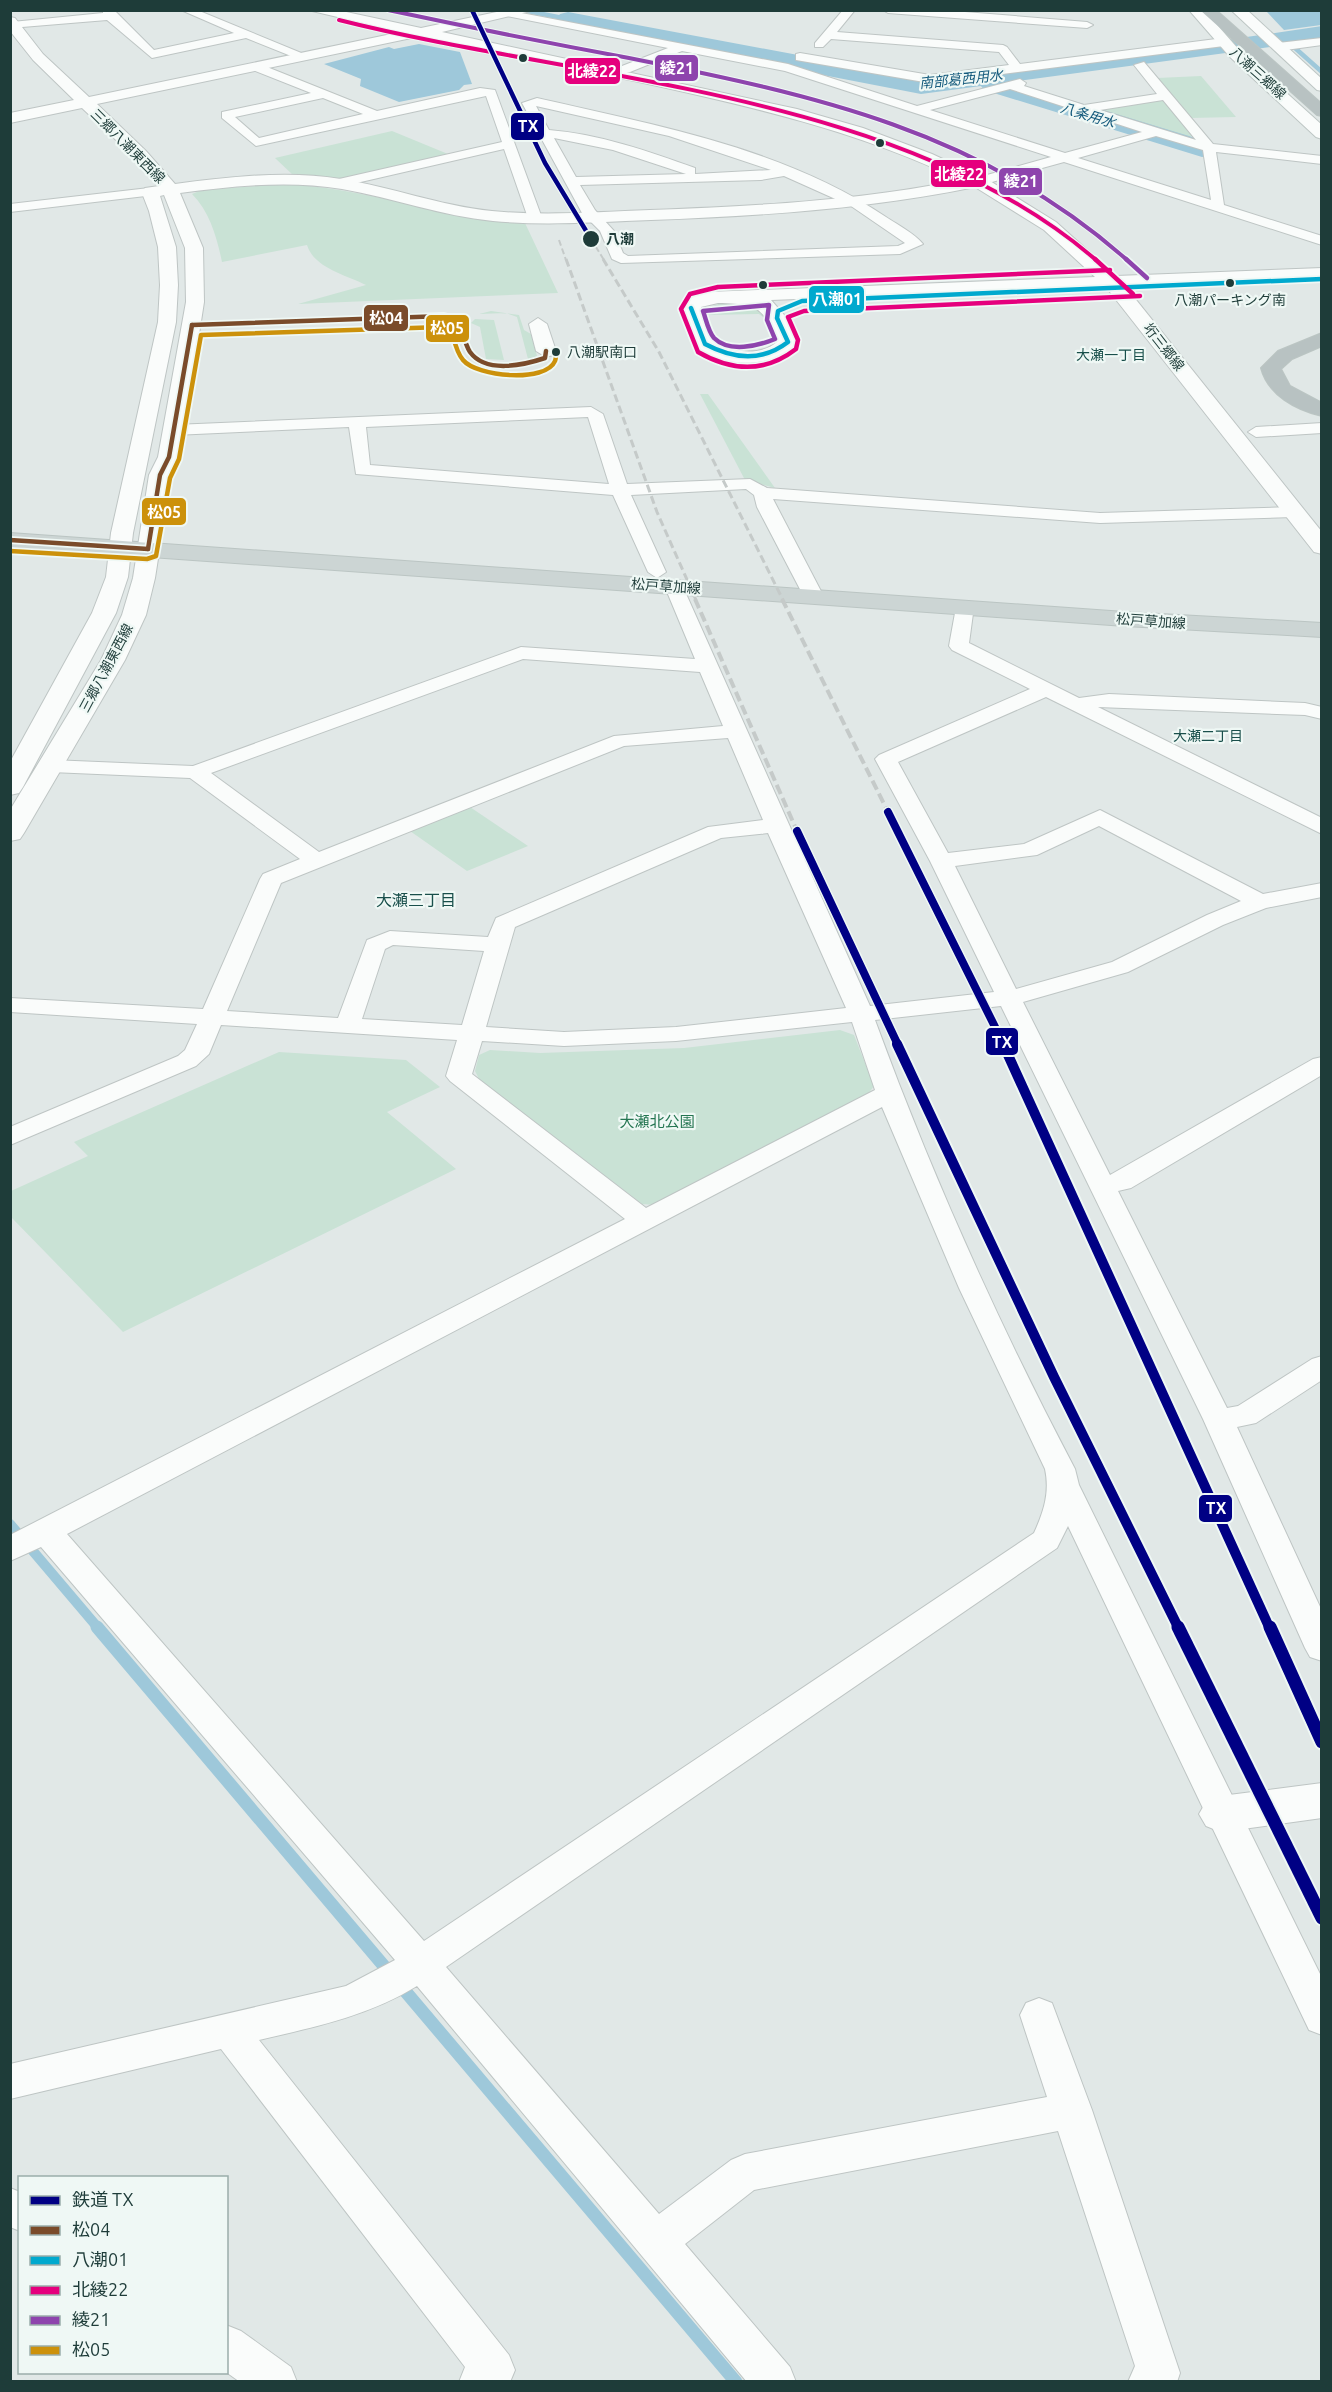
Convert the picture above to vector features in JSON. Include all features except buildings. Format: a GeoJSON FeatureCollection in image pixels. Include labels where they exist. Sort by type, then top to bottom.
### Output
{"type":"FeatureCollection","features":[{"type":"Feature","properties":{"kind":"highway"},"geometry":{"type":"LineString","coordinates":[[1207,10],[1322,112]]}},
{"type":"Feature","properties":{"kind":"highway"},"geometry":{"type":"LineString","coordinates":[[1225,10],[1320,87]]}},
{"type":"Feature","properties":{"kind":"highway"},"geometry":{"type":"LineString","coordinates":[[1320,343],[1294,370],[1298,382],[1322,400]]}},
{"type":"Feature","properties":{"kind":"highway"},"geometry":{"type":"LineString","coordinates":[[1320,343],[1285,355],[1271,368],[1272,375],[1285,391],[1322,410]]}},
{"type":"Feature","properties":{"kind":"main road","name":"松戸草加線"},"geometry":{"type":"LineString","coordinates":[[10,529],[121,540],[810,589],[1322,614]]}},
{"type":"Feature","properties":{"kind":"main road","name":"松戸草加線"},"geometry":{"type":"LineString","coordinates":[[10,540],[121,540]]}},
{"type":"Feature","properties":{"kind":"main road","name":"松戸草加線"},"geometry":{"type":"LineString","coordinates":[[810,589],[964,606],[1322,630]]}},
{"type":"Feature","properties":{"kind":"street"},"geometry":{"type":"LineString","coordinates":[[186,10],[304,57]]}},
{"type":"Feature","properties":{"kind":"street","name":"垳三郷線"},"geometry":{"type":"LineString","coordinates":[[315,10],[626,69],[778,101],[915,143],[1068,222],[1125,283],[1293,512],[1322,547]]}},
{"type":"Feature","properties":{"kind":"street","name":"垳三郷線"},"geometry":{"type":"LineString","coordinates":[[342,10],[426,31],[792,112],[894,145],[985,179],[1159,308]]}},
{"type":"Feature","properties":{"kind":"street"},"geometry":{"type":"LineString","coordinates":[[556,10],[761,49]]}},
{"type":"Feature","properties":{"kind":"street"},"geometry":{"type":"LineString","coordinates":[[807,58],[850,10]]}},
{"type":"Feature","properties":{"kind":"street"},"geometry":{"type":"LineString","coordinates":[[888,10],[1090,28],[1077,10]]}},
{"type":"Feature","properties":{"kind":"street","name":"八潮三郷線"},"geometry":{"type":"LineString","coordinates":[[1196,10],[1235,54],[1322,134]]}},
{"type":"Feature","properties":{"kind":"street"},"geometry":{"type":"LineString","coordinates":[[1238,10],[1320,87]]}},
{"type":"Feature","properties":{"kind":"street"},"geometry":{"type":"LineString","coordinates":[[11,23],[109,13],[152,54],[247,34]]}},
{"type":"Feature","properties":{"kind":"street"},"geometry":{"type":"LineString","coordinates":[[10,118],[518,13],[788,68],[1322,241]]}},
{"type":"Feature","properties":{"kind":"street","name":"三郷八潮東西線"},"geometry":{"type":"LineString","coordinates":[[10,833],[113,660],[135,615],[150,542],[160,475],[169,457],[192,321],[194,248],[170,189],[140,154],[38,57],[11,23]]}},
{"type":"Feature","properties":{"kind":"street"},"geometry":{"type":"LineString","coordinates":[[828,35],[918,51],[1003,49],[1018,69]]}},
{"type":"Feature","properties":{"kind":"street"},"geometry":{"type":"LineString","coordinates":[[1278,47],[1322,40]]}},
{"type":"Feature","properties":{"kind":"street"},"geometry":{"type":"LineString","coordinates":[[784,54],[930,79],[1018,69],[1109,51],[1224,42]]}},
{"type":"Feature","properties":{"kind":"street"},"geometry":{"type":"LineString","coordinates":[[626,69],[681,47]]}},
{"type":"Feature","properties":{"kind":"street"},"geometry":{"type":"LineString","coordinates":[[900,75],[918,51]]}},
{"type":"Feature","properties":{"kind":"street"},"geometry":{"type":"LineString","coordinates":[[1105,70],[1235,54]]}},
{"type":"Feature","properties":{"kind":"street","name":"三郷八潮東西線"},"geometry":{"type":"LineString","coordinates":[[10,788],[18,763],[49,714],[104,613],[117,577],[121,540],[149,417],[167,322],[169,261],[164,230],[149,192],[123,157],[20,60]]}},
{"type":"Feature","properties":{"kind":"street"},"geometry":{"type":"LineString","coordinates":[[1140,65],[1209,147],[1218,204],[1214,206]]}},
{"type":"Feature","properties":{"kind":"street"},"geometry":{"type":"LineString","coordinates":[[257,67],[376,115]]}},
{"type":"Feature","properties":{"kind":"street"},"geometry":{"type":"LineString","coordinates":[[918,109],[1034,81]]}},
{"type":"Feature","properties":{"kind":"street"},"geometry":{"type":"LineString","coordinates":[[1003,87],[1209,147],[1322,159]]}},
{"type":"Feature","properties":{"kind":"street"},"geometry":{"type":"LineString","coordinates":[[324,94],[226,115],[256,142],[480,92],[491,93],[535,218]]}},
{"type":"Feature","properties":{"kind":"street"},"geometry":{"type":"LineString","coordinates":[[1081,109],[1166,96]]}},
{"type":"Feature","properties":{"kind":"street"},"geometry":{"type":"LineString","coordinates":[[528,103],[547,103],[672,133],[788,171],[856,203],[916,244],[900,250],[633,261],[617,256],[612,240],[597,217],[589,213],[543,133],[528,103]]}},
{"type":"Feature","properties":{"kind":"street"},"geometry":{"type":"LineString","coordinates":[[10,208],[262,180],[339,183],[468,212],[535,218],[762,212],[856,203],[985,179],[1155,132]]}},
{"type":"Feature","properties":{"kind":"street"},"geometry":{"type":"LineString","coordinates":[[543,133],[557,134],[611,147],[706,177]]}},
{"type":"Feature","properties":{"kind":"street"},"geometry":{"type":"LineString","coordinates":[[339,183],[509,144]]}},
{"type":"Feature","properties":{"kind":"street"},"geometry":{"type":"LineString","coordinates":[[571,181],[761,176],[788,171]]}},
{"type":"Feature","properties":{"kind":"street"},"geometry":{"type":"LineString","coordinates":[[777,318],[782,308],[802,301],[1322,273]]}},
{"type":"Feature","properties":{"kind":"street"},"geometry":{"type":"LineString","coordinates":[[718,297],[763,302],[770,305],[788,342],[784,348],[756,356],[718,352],[705,344],[691,308],[699,300],[718,297],[1125,283],[1322,279]]}},
{"type":"Feature","properties":{"kind":"street"},"geometry":{"type":"LineString","coordinates":[[167,322],[192,321]]}},
{"type":"Feature","properties":{"kind":"street"},"geometry":{"type":"LineString","coordinates":[[538,324],[546,351]]}},
{"type":"Feature","properties":{"kind":"street"},"geometry":{"type":"LineString","coordinates":[[174,430],[591,412],[595,414],[620,490],[666,579],[861,1014],[889,1093],[972,1288],[1060,1469],[1064,1485],[1221,1814],[1322,2018]]}},
{"type":"Feature","properties":{"kind":"street"},"geometry":{"type":"LineString","coordinates":[[1242,415],[1322,517]]}},
{"type":"Feature","properties":{"kind":"street"},"geometry":{"type":"LineString","coordinates":[[357,421],[362,471],[620,490],[750,484],[762,493],[1100,518],[1293,512]]}},
{"type":"Feature","properties":{"kind":"street"},"geometry":{"type":"LineString","coordinates":[[1256,432],[1322,428]]}},
{"type":"Feature","properties":{"kind":"street"},"geometry":{"type":"LineString","coordinates":[[762,493],[766,507],[810,589]]}},
{"type":"Feature","properties":{"kind":"street"},"geometry":{"type":"LineString","coordinates":[[964,606],[959,646],[1322,827]]}},
{"type":"Feature","properties":{"kind":"street"},"geometry":{"type":"LineString","coordinates":[[51,766],[195,772],[521,653],[706,666]]}},
{"type":"Feature","properties":{"kind":"street"},"geometry":{"type":"LineString","coordinates":[[1045,690],[886,759],[941,861],[1010,998],[1100,1185],[1218,1419],[1322,1648]]}},
{"type":"Feature","properties":{"kind":"street"},"geometry":{"type":"LineString","coordinates":[[1077,706],[1087,702],[1109,700],[1305,709],[1322,713]]}},
{"type":"Feature","properties":{"kind":"street"},"geometry":{"type":"LineString","coordinates":[[10,1137],[187,1062],[196,1054],[271,879],[621,740],[734,731]]}},
{"type":"Feature","properties":{"kind":"street"},"geometry":{"type":"LineString","coordinates":[[195,772],[317,861]]}},
{"type":"Feature","properties":{"kind":"street"},"geometry":{"type":"LineString","coordinates":[[941,861],[1029,850],[1100,817],[1260,902]]}},
{"type":"Feature","properties":{"kind":"street"},"geometry":{"type":"LineString","coordinates":[[644,1220],[459,1076],[504,923],[716,832],[776,825]]}},
{"type":"Feature","properties":{"kind":"street"},"geometry":{"type":"LineString","coordinates":[[10,1005],[564,1039],[676,1034],[1010,998],[1120,967],[1215,920],[1260,902],[1322,890]]}},
{"type":"Feature","properties":{"kind":"street"},"geometry":{"type":"LineString","coordinates":[[347,1026],[375,945],[390,938],[497,945]]}},
{"type":"Feature","properties":{"kind":"street"},"geometry":{"type":"LineString","coordinates":[[1100,1185],[1122,1182],[1322,1064]]}},
{"type":"Feature","properties":{"kind":"street"},"geometry":{"type":"LineString","coordinates":[[11,1549],[889,1093]]}},
{"type":"Feature","properties":{"kind":"street"},"geometry":{"type":"LineString","coordinates":[[1218,1419],[1245,1416],[1322,1366]]}},
{"type":"Feature","properties":{"kind":"street"},"geometry":{"type":"LineString","coordinates":[[10,2082],[350,2002],[378,1990],[421,1964],[1046,1540],[1058,1514],[1064,1485]]}},
{"type":"Feature","properties":{"kind":"street"},"geometry":{"type":"LineString","coordinates":[[46,1531],[421,1964],[775,2382]]}},
{"type":"Feature","properties":{"kind":"street"},"geometry":{"type":"LineString","coordinates":[[1221,1814],[1322,1800]]}},
{"type":"Feature","properties":{"kind":"street"},"geometry":{"type":"LineString","coordinates":[[1039,2015],[1159,2373],[1149,2382]]}},
{"type":"Feature","properties":{"kind":"street"},"geometry":{"type":"LineString","coordinates":[[230,2032],[495,2370],[480,2382]]}},
{"type":"Feature","properties":{"kind":"street"},"geometry":{"type":"LineString","coordinates":[[655,2242],[745,2173],[1072,2110]]}},
{"type":"Feature","properties":{"kind":"street"},"geometry":{"type":"LineString","coordinates":[[228,2347],[276,2382]]}},
{"type":"Feature","properties":{"kind":"green space"},"geometry":{"type":"Polygon","coordinates":[[[1201,76],[1236,117],[1190,118],[1157,78],[1201,76]]]}},
{"type":"Feature","properties":{"kind":"green space"},"geometry":{"type":"Polygon","coordinates":[[[1163,99],[1193,136],[1183,138],[1094,110],[1163,99]]]}},
{"type":"Feature","properties":{"kind":"green space"},"geometry":{"type":"Polygon","coordinates":[[[392,131],[448,154],[342,179],[293,175],[275,158],[392,131]]]}},
{"type":"Feature","properties":{"kind":"green space"},"geometry":{"type":"Polygon","coordinates":[[[285,184],[346,191],[465,215],[525,223],[558,293],[298,304],[366,285],[323,265],[316,260],[307,245],[222,262],[208,217],[192,194],[202,190],[285,184]]]}},
{"type":"Feature","properties":{"kind":"green space"},"geometry":{"type":"Polygon","coordinates":[[[724,302],[761,306],[777,342],[775,344],[764,318],[759,314],[703,315],[704,309],[724,302]]]}},
{"type":"Feature","properties":{"kind":"green space"},"geometry":{"type":"Polygon","coordinates":[[[491,311],[505,313],[479,314],[491,311]]]}},
{"type":"Feature","properties":{"kind":"green space"},"geometry":{"type":"Polygon","coordinates":[[[507,313],[519,315],[524,330],[531,334],[537,356],[528,359],[517,317],[507,313]]]}},
{"type":"Feature","properties":{"kind":"green space"},"geometry":{"type":"Polygon","coordinates":[[[475,319],[494,320],[504,360],[486,359],[480,327],[471,323],[475,319]]]}},
{"type":"Feature","properties":{"kind":"green space"},"geometry":{"type":"Polygon","coordinates":[[[700,394],[708,394],[775,488],[745,480],[700,394]]]}},
{"type":"Feature","properties":{"kind":"green space"},"geometry":{"type":"Polygon","coordinates":[[[470,807],[528,846],[467,871],[410,831],[470,807]]]}},
{"type":"Feature","properties":{"kind":"green space","name":"大瀬北公園"},"geometry":{"type":"Polygon","coordinates":[[[840,1030],[854,1035],[874,1086],[868,1094],[655,1205],[642,1204],[479,1079],[475,1071],[479,1055],[490,1050],[540,1053],[684,1048],[840,1030]]]}},
{"type":"Feature","properties":{"kind":"green space"},"geometry":{"type":"Polygon","coordinates":[[[279,1052],[406,1060],[440,1087],[387,1112],[456,1169],[123,1332],[11,1217],[11,1191],[88,1156],[74,1142],[279,1052]]]}},
{"type":"Feature","properties":{"kind":"water"},"geometry":{"type":"Polygon","coordinates":[[[1266,11],[1321,11],[1321,25],[1284,30],[1266,11]]]}},
{"type":"Feature","properties":{"kind":"water"},"geometry":{"type":"Polygon","coordinates":[[[419,44],[460,52],[472,84],[464,85],[459,90],[399,102],[360,86],[361,79],[324,64],[389,47],[394,49],[419,44]]]}},
{"type":"Feature","properties":{"kind":"waterway"},"geometry":{"type":"LineString","coordinates":[[522,10],[568,19]]}},
{"type":"Feature","properties":{"kind":"waterway","name":"南部葛西用水"},"geometry":{"type":"LineString","coordinates":[[568,19],[921,86],[1172,55],[1322,33]]}},
{"type":"Feature","properties":{"kind":"waterway"},"geometry":{"type":"LineString","coordinates":[[1295,48],[1322,72]]}},
{"type":"Feature","properties":{"kind":"waterway","name":"八条用水"},"geometry":{"type":"LineString","coordinates":[[993,85],[1202,149]]}},
{"type":"Feature","properties":{"kind":"waterway"},"geometry":{"type":"LineString","coordinates":[[10,1524],[99,1629]]}},
{"type":"Feature","properties":{"kind":"waterway"},"geometry":{"type":"LineString","coordinates":[[97,1627],[736,2382]]}},
{"type":"Feature","properties":{"kind":"railway"},"geometry":{"type":"LineString","coordinates":[[591,239],[604,260]]}},
{"type":"Feature","properties":{"kind":"railway"},"geometry":{"type":"LineString","coordinates":[[559,240],[566,260]]}},
{"type":"Feature","properties":{"kind":"railway"},"geometry":{"type":"LineString","coordinates":[[566,259],[657,512],[696,600]]}},
{"type":"Feature","properties":{"kind":"railway"},"geometry":{"type":"LineString","coordinates":[[603,259],[659,352],[783,600]]}},
{"type":"Feature","properties":{"kind":"railway"},"geometry":{"type":"LineString","coordinates":[[695,599],[797,831]]}},
{"type":"Feature","properties":{"kind":"railway"},"geometry":{"type":"LineString","coordinates":[[782,599],[888,812]]}},
{"type":"Feature","properties":{"kind":"rail line","name":"TX"},"geometry":{"type":"LineString","coordinates":[[472,10],[545,163],[591,239]]}},
{"type":"Feature","properties":{"kind":"rail line","name":"TX"},"geometry":{"type":"LineString","coordinates":[[888,812],[1017,1072],[1322,1742]]}},
{"type":"Feature","properties":{"kind":"rail line","name":"TX"},"geometry":{"type":"LineString","coordinates":[[797,831],[1054,1377],[1322,1918]]}},
{"type":"Feature","properties":{"kind":"transit line","name":"綾21"},"geometry":{"type":"LineString","coordinates":[[388,10],[749,84],[852,110],[903,127],[952,146],[1000,169],[1045,196],[1098,235],[1147,278]]}},
{"type":"Feature","properties":{"kind":"transit line","name":"北綾22"},"geometry":{"type":"LineString","coordinates":[[339,20],[755,106],[827,125],[898,149],[966,177],[1031,211],[1072,239],[1133,294]]}},
{"type":"Feature","properties":{"kind":"transit line","name":"北綾22"},"geometry":{"type":"LineString","coordinates":[[1110,270],[718,287],[690,294],[681,309],[698,352],[722,363],[748,367],[774,363],[796,349],[798,340],[788,317],[804,311],[1140,296]]}},
{"type":"Feature","properties":{"kind":"transit line","name":"八潮01"},"geometry":{"type":"LineString","coordinates":[[691,308],[705,344],[725,353],[747,357],[769,353],[788,342],[777,318],[778,311],[802,301],[1322,279]]}},
{"type":"Feature","properties":{"kind":"transit line","name":"綾21"},"geometry":{"type":"LineString","coordinates":[[769,305],[767,320],[775,339],[744,347],[727,345],[714,338],[703,311],[769,305]]}},
{"type":"Feature","properties":{"kind":"transit line","name":"松04"},"geometry":{"type":"LineString","coordinates":[[192,325],[444,316],[459,321],[471,353],[486,363],[517,365],[545,358],[546,351]]}},
{"type":"Feature","properties":{"kind":"transit line","name":"松04"},"geometry":{"type":"LineString","coordinates":[[148,549],[160,475],[169,457],[192,325]]}},
{"type":"Feature","properties":{"kind":"transit line","name":"松05"},"geometry":{"type":"LineString","coordinates":[[10,551],[147,559],[156,556],[170,478],[179,459],[201,335],[442,327],[451,329],[461,357],[471,367],[492,375],[505,376],[549,368],[555,362],[556,352]]}},
{"type":"Feature","properties":{"kind":"transit line","name":"松04"},"geometry":{"type":"LineString","coordinates":[[10,540],[148,549]]}},
{"type":"Feature","properties":{"kind":"place","name":"八潮"},"geometry":{"type":"Point","coordinates":[591,239]}},
{"type":"Feature","properties":{"kind":"place","name":"八潮パーキング南"},"geometry":{"type":"Point","coordinates":[1230,283]}},
{"type":"Feature","properties":{"kind":"place","name":"八潮駅南口"},"geometry":{"type":"Point","coordinates":[556,352]}},
{"type":"Feature","properties":{"kind":"district","name":"大瀬一丁目"},"geometry":{"type":"Point","coordinates":[1111,355]}},
{"type":"Feature","properties":{"kind":"district","name":"大瀬二丁目"},"geometry":{"type":"Point","coordinates":[1208,736]}},
{"type":"Feature","properties":{"kind":"district","name":"大瀬三丁目"},"geometry":{"type":"Point","coordinates":[416,900]}}]}
